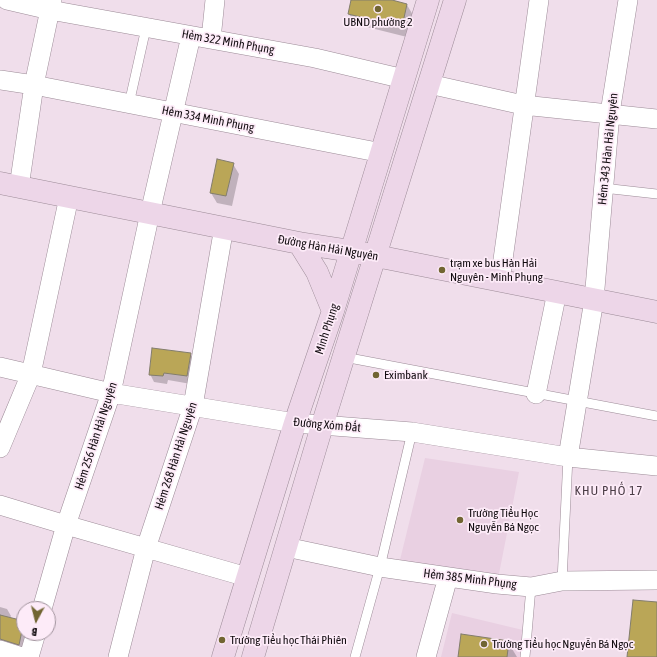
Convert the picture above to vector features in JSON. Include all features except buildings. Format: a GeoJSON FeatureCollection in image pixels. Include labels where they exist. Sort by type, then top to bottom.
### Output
{"type":"FeatureCollection","features":[{"type":"Feature","properties":{"kind":"main road","name":"Minh Phụng"},"geometry":{"type":"LineString","coordinates":[[223,657],[295,423],[333,311],[428,0]]}},
{"type":"Feature","properties":{"kind":"main road","name":"Minh Phụng"},"geometry":{"type":"LineString","coordinates":[[253,657],[322,426],[455,0]]}},
{"type":"Feature","properties":{"kind":"main road","name":"Đường Hàn Hải Nguyên"},"geometry":{"type":"LineString","coordinates":[[10,185],[299,243],[351,251],[657,312]]}},
{"type":"Feature","properties":{"kind":"main road"},"geometry":{"type":"LineString","coordinates":[[299,243],[317,272],[333,311]]}},
{"type":"Feature","properties":{"kind":"street","name":"Hẻm 322 Minh Phụng"},"geometry":{"type":"LineString","coordinates":[[7,0],[51,5],[146,28],[315,58],[404,79]]}},
{"type":"Feature","properties":{"kind":"street"},"geometry":{"type":"LineString","coordinates":[[211,40],[215,0]]}},
{"type":"Feature","properties":{"kind":"street","name":"Hẻm 343 Hàn Hải Nguyên"},"geometry":{"type":"LineString","coordinates":[[568,457],[594,300],[610,113],[628,0]]}},
{"type":"Feature","properties":{"kind":"street"},"geometry":{"type":"LineString","coordinates":[[500,281],[535,1]]}},
{"type":"Feature","properties":{"kind":"street"},"geometry":{"type":"LineString","coordinates":[[10,185],[51,5]]}},
{"type":"Feature","properties":{"kind":"street","name":"Hẻm 256 Hàn Hải Nguyên"},"geometry":{"type":"LineString","coordinates":[[44,601],[66,525],[111,393],[150,213],[191,36]]}},
{"type":"Feature","properties":{"kind":"street","name":"Hẻm 334 Minh Phụng"},"geometry":{"type":"LineString","coordinates":[[0,80],[34,85],[382,153]]}},
{"type":"Feature","properties":{"kind":"street"},"geometry":{"type":"LineString","coordinates":[[429,84],[523,105],[657,119]]}},
{"type":"Feature","properties":{"kind":"street"},"geometry":{"type":"LineString","coordinates":[[0,448],[31,374],[69,197]]}},
{"type":"Feature","properties":{"kind":"street","name":"Hẻm 268 Hàn Hải Nguyên"},"geometry":{"type":"LineString","coordinates":[[118,657],[146,548],[193,406],[224,227]]}},
{"type":"Feature","properties":{"kind":"street"},"geometry":{"type":"LineString","coordinates":[[536,394],[557,292]]}},
{"type":"Feature","properties":{"kind":"street","name":"Đường Xóm Đất"},"geometry":{"type":"LineString","coordinates":[[0,367],[111,393],[295,423],[412,432],[568,457],[657,466]]}},
{"type":"Feature","properties":{"kind":"street"},"geometry":{"type":"LineString","coordinates":[[0,505],[247,577]]}},
{"type":"Feature","properties":{"kind":"street","name":"Hẻm 385 Minh Phụng"},"geometry":{"type":"LineString","coordinates":[[286,547],[380,567],[497,584],[531,587],[562,581],[656,580]]}},
{"type":"Feature","properties":{"kind":"street"},"geometry":{"type":"LineString","coordinates":[[426,657],[448,577]]}},
{"type":"Feature","properties":{"kind":"street"},"geometry":{"type":"LineString","coordinates":[[29,657],[34,641]]}},
{"type":"Feature","properties":{"kind":"street"},"geometry":{"type":"LineString","coordinates":[[0,650],[22,657]]}},
{"type":"Feature","properties":{"kind":"lane"},"geometry":{"type":"LineString","coordinates":[[129,104],[146,28]]}},
{"type":"Feature","properties":{"kind":"lane"},"geometry":{"type":"LineString","coordinates":[[603,188],[657,194]]}},
{"type":"Feature","properties":{"kind":"lane"},"geometry":{"type":"LineString","coordinates":[[344,357],[657,416]]}},
{"type":"Feature","properties":{"kind":"lane"},"geometry":{"type":"LineString","coordinates":[[355,657],[380,567],[412,432]]}},
{"type":"Feature","properties":{"kind":"lane"},"geometry":{"type":"LineString","coordinates":[[562,581],[568,457]]}},
{"type":"Feature","properties":{"kind":"lane"},"geometry":{"type":"LineString","coordinates":[[525,657],[531,587]]}},
{"type":"Feature","properties":{"kind":"shaded area","name":"Trường Tiểu Học Nguyễn Bá Ngọc"},"geometry":{"type":"Polygon","coordinates":[[[425,458],[519,472],[497,584],[398,568],[425,458]]]}},
{"type":"Feature","properties":{"kind":"shaded area","name":"Trường Tiểu học Nguyễn Bá Ngọc"},"geometry":{"type":"Polygon","coordinates":[[[452,613],[527,631],[520,657],[441,657],[452,613]]]}},
{"type":"Feature","properties":{"kind":"place","name":"UBND phường 2"},"geometry":{"type":"Point","coordinates":[378,9]}},
{"type":"Feature","properties":{"kind":"place","name":"trạm xe bus Hàn Hải Nguyên - Minh Phụng"},"geometry":{"type":"Point","coordinates":[442,270]}},
{"type":"Feature","properties":{"kind":"place","name":"Eximbank"},"geometry":{"type":"Point","coordinates":[376,375]}},
{"type":"Feature","properties":{"kind":"place","name":"Trường Tiểu Học Nguyễn Bá Ngọc"},"geometry":{"type":"Point","coordinates":[460,520]}},
{"type":"Feature","properties":{"kind":"place","name":"Trường Tiểu học Thái Phiên"},"geometry":{"type":"Point","coordinates":[222,640]}},
{"type":"Feature","properties":{"kind":"place","name":"Trường Tiểu học Nguyễn Bá Ngọc"},"geometry":{"type":"Point","coordinates":[484,644]}},
{"type":"Feature","properties":{"kind":"district","name":"KHU PHỐ 17"},"geometry":{"type":"Point","coordinates":[609,491]}}]}
